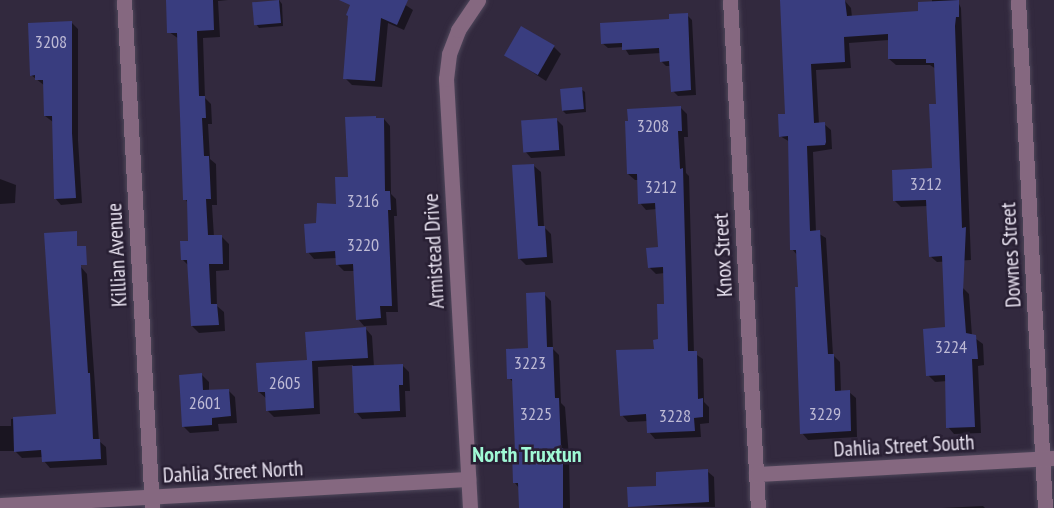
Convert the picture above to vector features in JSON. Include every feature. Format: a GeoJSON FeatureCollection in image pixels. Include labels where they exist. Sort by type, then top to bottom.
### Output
{"type":"FeatureCollection","features":[{"type":"Feature","properties":{"kind":"street","name":"Killian Avenue"},"geometry":{"type":"LineString","coordinates":[[124,0],[152,503]]}},
{"type":"Feature","properties":{"kind":"street","name":"Armistead Drive"},"geometry":{"type":"LineString","coordinates":[[470,508],[446,79],[449,54],[458,30],[478,0]]}},
{"type":"Feature","properties":{"kind":"street","name":"Knox Street"},"geometry":{"type":"LineString","coordinates":[[730,0],[758,508]]}},
{"type":"Feature","properties":{"kind":"street","name":"Downes Street"},"geometry":{"type":"LineString","coordinates":[[1018,0],[1048,459],[1045,508]]}},
{"type":"Feature","properties":{"kind":"street","name":"Dahlia Street South"},"geometry":{"type":"LineString","coordinates":[[756,474],[1048,459]]}},
{"type":"Feature","properties":{"kind":"street","name":"Dahlia Street North"},"geometry":{"type":"LineString","coordinates":[[0,505],[152,503],[468,479]]}},
{"type":"Feature","properties":{"kind":"building"},"geometry":{"type":"Polygon","coordinates":[[[166,0],[213,0],[214,30],[197,31],[199,96],[205,96],[206,118],[202,118],[204,156],[209,156],[211,199],[206,199],[208,235],[222,235],[223,264],[209,264],[211,304],[217,304],[219,325],[191,326],[187,260],[181,260],[180,241],[188,241],[187,200],[183,200],[177,33],[167,33],[166,0]]]}},
{"type":"Feature","properties":{"kind":"building"},"geometry":{"type":"Polygon","coordinates":[[[279,0],[281,23],[254,25],[252,2],[279,0]]]}},
{"type":"Feature","properties":{"kind":"building"},"geometry":{"type":"Polygon","coordinates":[[[339,0],[408,0],[397,25],[381,18],[375,81],[343,79],[348,16],[346,15],[350,5],[339,0]]]}},
{"type":"Feature","properties":{"kind":"building"},"geometry":{"type":"Polygon","coordinates":[[[780,0],[845,0],[847,16],[918,11],[918,2],[959,0],[959,17],[956,17],[955,26],[962,228],[966,227],[963,293],[966,333],[976,335],[978,359],[972,359],[975,427],[946,428],[945,375],[926,376],[923,329],[945,327],[942,256],[929,257],[926,200],[893,201],[892,170],[932,168],[929,104],[936,104],[934,63],[926,63],[926,59],[888,59],[888,34],[844,37],[845,62],[811,64],[814,123],[825,122],[826,142],[825,145],[807,146],[810,231],[820,230],[828,354],[834,354],[835,391],[850,390],[851,431],[800,434],[795,287],[798,287],[796,250],[790,250],[788,136],[779,137],[778,114],[785,114],[780,0]]]}},
{"type":"Feature","properties":{"kind":"building"},"geometry":{"type":"Polygon","coordinates":[[[688,13],[691,90],[671,92],[669,61],[660,62],[659,48],[622,50],[622,43],[601,44],[600,23],[669,19],[669,14],[688,13]]]}},
{"type":"Feature","properties":{"kind":"building"},"geometry":{"type":"Polygon","coordinates":[[[72,21],[72,133],[76,198],[54,199],[52,116],[44,116],[43,80],[35,80],[35,75],[30,76],[28,23],[72,21]]]}},
{"type":"Feature","properties":{"kind":"building"},"geometry":{"type":"Polygon","coordinates":[[[521,26],[555,46],[538,75],[504,55],[521,26]]]}},
{"type":"Feature","properties":{"kind":"building"},"geometry":{"type":"Polygon","coordinates":[[[582,87],[584,109],[562,111],[560,89],[582,87]]]}},
{"type":"Feature","properties":{"kind":"building"},"geometry":{"type":"Polygon","coordinates":[[[681,106],[682,131],[678,131],[680,169],[683,168],[688,351],[697,351],[698,399],[703,398],[703,417],[694,418],[695,431],[647,433],[646,414],[620,416],[616,350],[654,349],[653,340],[658,339],[657,304],[664,304],[663,267],[648,268],[646,248],[658,247],[655,203],[638,204],[637,174],[627,174],[625,121],[628,121],[627,109],[681,106]]]}},
{"type":"Feature","properties":{"kind":"building"},"geometry":{"type":"Polygon","coordinates":[[[376,116],[376,118],[384,118],[385,191],[390,191],[391,210],[388,210],[392,306],[380,306],[381,318],[356,320],[353,264],[336,265],[335,251],[306,253],[304,224],[316,223],[317,203],[336,204],[335,177],[348,177],[345,117],[376,116]]]}},
{"type":"Feature","properties":{"kind":"building"},"geometry":{"type":"Polygon","coordinates":[[[557,118],[559,150],[523,152],[521,121],[557,118]]]}},
{"type":"Feature","properties":{"kind":"building"},"geometry":{"type":"Polygon","coordinates":[[[534,164],[538,226],[545,226],[547,257],[518,259],[512,165],[534,164]]]}},
{"type":"Feature","properties":{"kind":"building"},"geometry":{"type":"Polygon","coordinates":[[[77,231],[77,246],[86,246],[87,265],[81,265],[88,373],[90,373],[93,439],[100,439],[101,459],[42,462],[41,450],[14,452],[13,417],[56,414],[44,233],[77,231]]]}},
{"type":"Feature","properties":{"kind":"building"},"geometry":{"type":"Polygon","coordinates":[[[545,292],[547,347],[553,347],[555,398],[559,398],[561,448],[563,448],[563,508],[519,508],[518,483],[513,483],[512,450],[515,450],[512,379],[507,379],[506,349],[528,348],[526,293],[545,292]]]}},
{"type":"Feature","properties":{"kind":"building"},"geometry":{"type":"Polygon","coordinates":[[[366,327],[368,358],[312,361],[314,408],[266,411],[265,392],[258,392],[256,363],[307,360],[305,332],[366,327]]]}},
{"type":"Feature","properties":{"kind":"building"},"geometry":{"type":"Polygon","coordinates":[[[403,364],[403,385],[399,385],[400,411],[354,413],[352,366],[403,364]]]}},
{"type":"Feature","properties":{"kind":"building"},"geometry":{"type":"Polygon","coordinates":[[[202,373],[203,390],[229,389],[231,416],[212,418],[212,425],[182,427],[179,375],[202,373]]]}},
{"type":"Feature","properties":{"kind":"building"},"geometry":{"type":"Polygon","coordinates":[[[708,469],[709,502],[628,507],[627,487],[656,486],[656,472],[708,469]]]}},
{"type":"Feature","properties":{"kind":"district","name":"North Truxtun"},"geometry":{"type":"Point","coordinates":[527,455]}}]}
